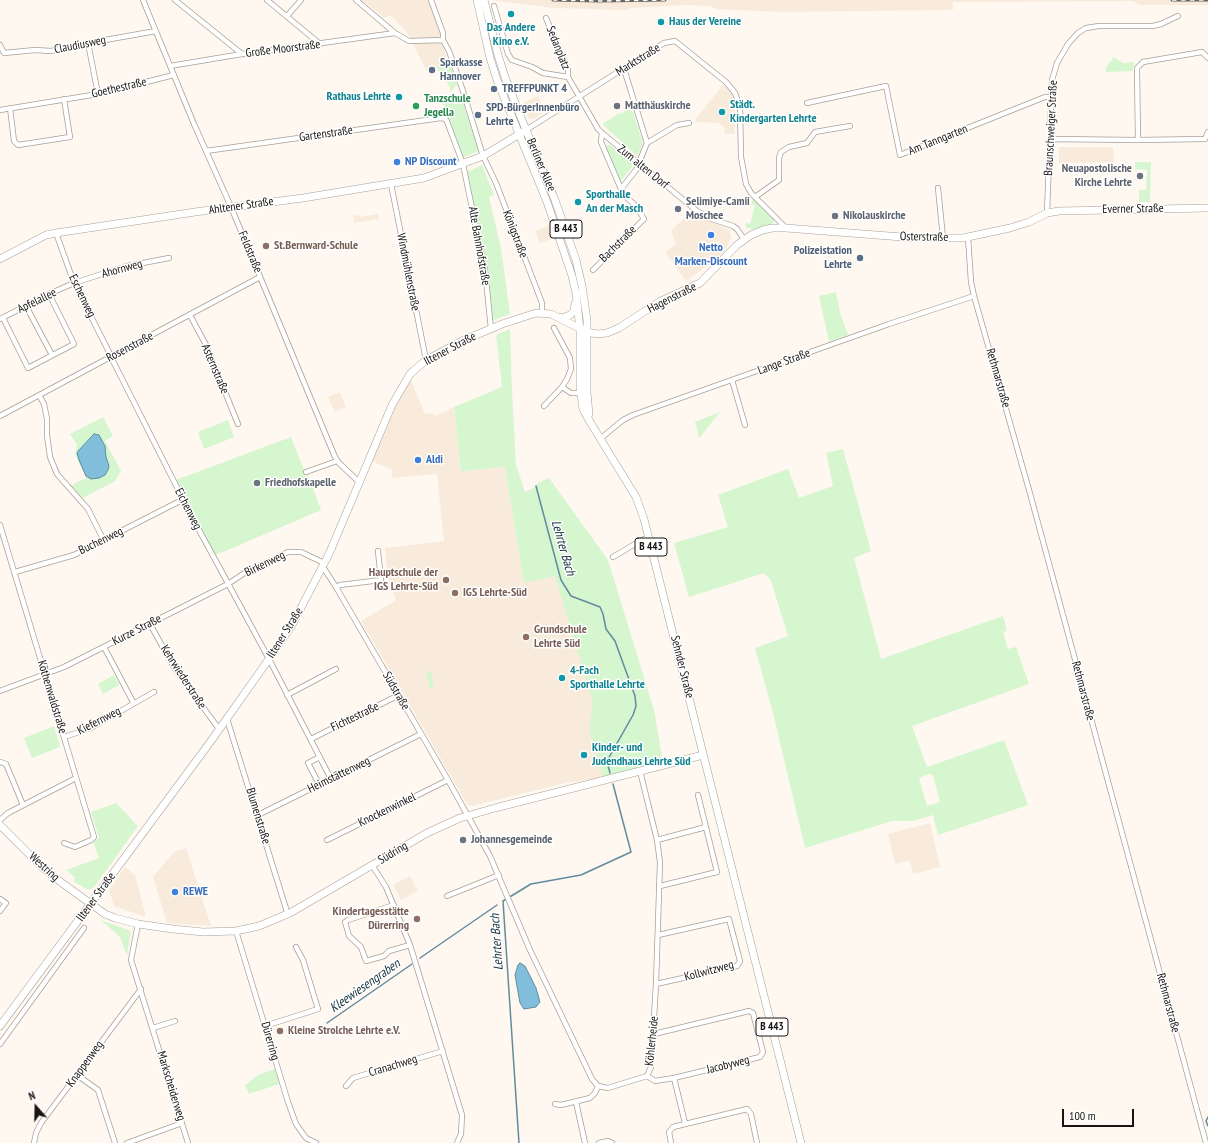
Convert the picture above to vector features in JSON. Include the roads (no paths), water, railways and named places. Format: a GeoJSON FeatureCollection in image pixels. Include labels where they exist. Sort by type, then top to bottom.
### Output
{"type":"FeatureCollection","features":[{"type":"Feature","properties":{"kind":"street","name":"Feldstraße"},"geometry":{"type":"LineString","coordinates":[[143,0],[337,461],[359,482]]}},
{"type":"Feature","properties":{"kind":"street"},"geometry":{"type":"LineString","coordinates":[[175,0],[242,54]]}},
{"type":"Feature","properties":{"kind":"street"},"geometry":{"type":"LineString","coordinates":[[267,0],[320,44]]}},
{"type":"Feature","properties":{"kind":"street"},"geometry":{"type":"LineString","coordinates":[[287,16],[301,0]]}},
{"type":"Feature","properties":{"kind":"street"},"geometry":{"type":"LineString","coordinates":[[356,0],[395,33],[413,42],[443,40]]}},
{"type":"Feature","properties":{"kind":"street","name":"Königstraße"},"geometry":{"type":"LineString","coordinates":[[431,0],[443,33],[443,40],[449,51],[483,156],[496,183],[542,303],[542,313]]}},
{"type":"Feature","properties":{"kind":"street","name":"Berliner Allee"},"geometry":{"type":"LineString","coordinates":[[476,0],[490,58],[497,79],[556,227],[567,259],[576,293],[580,330]]}},
{"type":"Feature","properties":{"kind":"street","name":"Berliner Allee"},"geometry":{"type":"LineString","coordinates":[[484,0],[498,56],[526,130],[555,200],[572,248],[582,286],[587,332]]}},
{"type":"Feature","properties":{"kind":"street","name":"Sedanplatz"},"geometry":{"type":"LineString","coordinates":[[494,6],[508,54],[512,60],[532,67],[543,73],[568,77]]}},
{"type":"Feature","properties":{"kind":"street","name":"Braunschweiger Straße"},"geometry":{"type":"LineString","coordinates":[[1047,213],[1052,80],[1057,63],[1068,44],[1086,28],[1099,26],[1153,26],[1178,16]]}},
{"type":"Feature","properties":{"kind":"street","name":"Sedanplatz"},"geometry":{"type":"LineString","coordinates":[[546,18],[568,70],[568,77],[598,129],[602,133]]}},
{"type":"Feature","properties":{"kind":"street","name":"Claudiusweg"},"geometry":{"type":"LineString","coordinates":[[0,45],[4,53],[35,50],[51,51],[156,31]]}},
{"type":"Feature","properties":{"kind":"street","name":"Große Moorstraße"},"geometry":{"type":"LineString","coordinates":[[170,66],[242,54],[395,33]]}},
{"type":"Feature","properties":{"kind":"street","name":"Marktstraße"},"geometry":{"type":"LineString","coordinates":[[483,156],[664,43],[675,41],[726,82],[735,93],[740,107],[741,157],[746,184],[751,193],[786,228]]}},
{"type":"Feature","properties":{"kind":"street"},"geometry":{"type":"LineString","coordinates":[[88,43],[98,94]]}},
{"type":"Feature","properties":{"kind":"street"},"geometry":{"type":"LineString","coordinates":[[1138,140],[1136,68],[1143,62],[1202,52],[1208,58]]}},
{"type":"Feature","properties":{"kind":"street"},"geometry":{"type":"LineString","coordinates":[[624,69],[647,143]]}},
{"type":"Feature","properties":{"kind":"street","name":"Goethestraße"},"geometry":{"type":"LineString","coordinates":[[0,110],[98,94],[174,75]]}},
{"type":"Feature","properties":{"kind":"street","name":"Am Tanngarten"},"geometry":{"type":"LineString","coordinates":[[807,103],[886,86],[900,155],[1045,96],[1051,97]]}},
{"type":"Feature","properties":{"kind":"street"},"geometry":{"type":"LineString","coordinates":[[10,108],[14,141],[18,145],[70,137],[64,99]]}},
{"type":"Feature","properties":{"kind":"street","name":"Gartenstraße"},"geometry":{"type":"LineString","coordinates":[[206,151],[441,118],[446,119]]}},
{"type":"Feature","properties":{"kind":"street","name":"Alte Bahnhofstraße"},"geometry":{"type":"LineString","coordinates":[[446,119],[462,164],[484,270],[491,329]]}},
{"type":"Feature","properties":{"kind":"street"},"geometry":{"type":"LineString","coordinates":[[602,133],[601,142],[621,189],[636,170],[647,143],[677,124],[689,123]]}},
{"type":"Feature","properties":{"kind":"street"},"geometry":{"type":"LineString","coordinates":[[755,197],[779,180],[779,158],[781,152],[790,147],[807,143],[815,132],[850,126]]}},
{"type":"Feature","properties":{"kind":"street"},"geometry":{"type":"LineString","coordinates":[[1050,139],[1205,139],[1208,132]]}},
{"type":"Feature","properties":{"kind":"street","name":"Zum alten Dorf"},"geometry":{"type":"LineString","coordinates":[[602,133],[697,211],[709,218],[732,226],[737,229],[744,239]]}},
{"type":"Feature","properties":{"kind":"street","name":"Ahltener Straße"},"geometry":{"type":"LineString","coordinates":[[0,259],[46,235],[391,184],[424,178],[483,156]]}},
{"type":"Feature","properties":{"kind":"street","name":"Windmühlenstraße"},"geometry":{"type":"LineString","coordinates":[[391,184],[426,360]]}},
{"type":"Feature","properties":{"kind":"street"},"geometry":{"type":"LineString","coordinates":[[938,188],[943,238]]}},
{"type":"Feature","properties":{"kind":"street","name":"Bachstraße"},"geometry":{"type":"LineString","coordinates":[[593,270],[644,219],[636,206],[625,196],[621,189]]}},
{"type":"Feature","properties":{"kind":"street","name":"Everner Straße"},"geometry":{"type":"LineString","coordinates":[[1059,211],[1208,208]]}},
{"type":"Feature","properties":{"kind":"street","name":"Osterstraße"},"geometry":{"type":"LineString","coordinates":[[744,239],[763,230],[786,228],[908,237],[968,237],[1010,228],[1029,222],[1047,213],[1059,211]]}},
{"type":"Feature","properties":{"kind":"street","name":"Eschenweg"},"geometry":{"type":"LineString","coordinates":[[56,233],[74,283],[108,350],[110,357]]}},
{"type":"Feature","properties":{"kind":"street","name":"Rethmarstraße"},"geometry":{"type":"LineString","coordinates":[[968,237],[971,282],[974,296],[1031,497],[1206,1143]]}},
{"type":"Feature","properties":{"kind":"street","name":"Hagenstraße"},"geometry":{"type":"LineString","coordinates":[[587,332],[602,334],[619,328],[658,302],[700,283],[744,239]]}},
{"type":"Feature","properties":{"kind":"street","name":"Ahornweg"},"geometry":{"type":"LineString","coordinates":[[74,283],[127,266],[170,258]]}},
{"type":"Feature","properties":{"kind":"street","name":"Rosenstraße"},"geometry":{"type":"LineString","coordinates":[[0,416],[260,277]]}},
{"type":"Feature","properties":{"kind":"street","name":"Apfelallee"},"geometry":{"type":"LineString","coordinates":[[1,318],[74,283]]}},
{"type":"Feature","properties":{"kind":"street"},"geometry":{"type":"LineString","coordinates":[[558,317],[568,317],[573,313],[575,308],[576,293]]}},
{"type":"Feature","properties":{"kind":"street"},"geometry":{"type":"LineString","coordinates":[[1,318],[28,368],[74,344],[49,294]]}},
{"type":"Feature","properties":{"kind":"street","name":"Lange Straße"},"geometry":{"type":"LineString","coordinates":[[598,436],[628,418],[732,380],[974,296]]}},
{"type":"Feature","properties":{"kind":"street"},"geometry":{"type":"LineString","coordinates":[[26,306],[52,355]]}},
{"type":"Feature","properties":{"kind":"street","name":"Iltener Straße"},"geometry":{"type":"LineString","coordinates":[[0,1026],[227,719],[292,625],[324,565],[377,438],[403,384],[410,374],[426,360],[448,347],[525,316],[542,313],[558,317],[580,330],[587,332]]}},
{"type":"Feature","properties":{"kind":"street","name":"Asternstraße"},"geometry":{"type":"LineString","coordinates":[[190,315],[206,345],[238,424]]}},
{"type":"Feature","properties":{"kind":"street"},"geometry":{"type":"LineString","coordinates":[[544,406],[562,387],[570,372],[571,362],[554,328]]}},
{"type":"Feature","properties":{"kind":"street","name":"Sehnder Straße"},"geometry":{"type":"LineString","coordinates":[[580,330],[584,408],[598,436],[636,497],[644,519],[801,1143]]}},
{"type":"Feature","properties":{"kind":"street","name":"Sehnder Straße"},"geometry":{"type":"LineString","coordinates":[[583,393],[587,332]]}},
{"type":"Feature","properties":{"kind":"street","name":"Eichenweg"},"geometry":{"type":"LineString","coordinates":[[110,357],[228,584],[288,694],[331,779]]}},
{"type":"Feature","properties":{"kind":"street"},"geometry":{"type":"LineString","coordinates":[[732,380],[745,425]]}},
{"type":"Feature","properties":{"kind":"street"},"geometry":{"type":"LineString","coordinates":[[562,387],[571,393],[583,393]]}},
{"type":"Feature","properties":{"kind":"street"},"geometry":{"type":"LineString","coordinates":[[39,395],[44,404],[47,419],[47,435],[50,457],[57,474],[88,509],[104,541]]}},
{"type":"Feature","properties":{"kind":"street"},"geometry":{"type":"LineString","coordinates":[[306,472],[337,461]]}},
{"type":"Feature","properties":{"kind":"street","name":"Buchenweg"},"geometry":{"type":"LineString","coordinates":[[15,572],[74,555],[184,499]]}},
{"type":"Feature","properties":{"kind":"street","name":"Köthenwaldstraße"},"geometry":{"type":"LineString","coordinates":[[0,526],[94,837],[92,840],[75,847],[64,843]]}},
{"type":"Feature","properties":{"kind":"street"},"geometry":{"type":"LineString","coordinates":[[613,557],[640,541],[649,538]]}},
{"type":"Feature","properties":{"kind":"street"},"geometry":{"type":"LineString","coordinates":[[336,587],[340,585],[381,580],[378,551]]}},
{"type":"Feature","properties":{"kind":"street","name":"Birkenweg"},"geometry":{"type":"LineString","coordinates":[[228,584],[246,572],[288,552],[301,552],[324,565]]}},
{"type":"Feature","properties":{"kind":"street","name":"Südstraße"},"geometry":{"type":"LineString","coordinates":[[324,565],[468,815]]}},
{"type":"Feature","properties":{"kind":"street","name":"Kurze Straße"},"geometry":{"type":"LineString","coordinates":[[0,691],[64,667],[228,584]]}},
{"type":"Feature","properties":{"kind":"street","name":"Kehrwiederstraße"},"geometry":{"type":"LineString","coordinates":[[150,624],[175,669],[219,729]]}},
{"type":"Feature","properties":{"kind":"street","name":"Kiefernweg"},"geometry":{"type":"LineString","coordinates":[[104,647],[133,702]]}},
{"type":"Feature","properties":{"kind":"street"},"geometry":{"type":"LineString","coordinates":[[288,694],[336,669]]}},
{"type":"Feature","properties":{"kind":"street","name":"Kiefernweg"},"geometry":{"type":"LineString","coordinates":[[64,737],[91,728],[133,702],[154,692]]}},
{"type":"Feature","properties":{"kind":"street","name":"Fichtestraße"},"geometry":{"type":"LineString","coordinates":[[311,739],[399,695]]}},
{"type":"Feature","properties":{"kind":"street","name":"Blumenstraße"},"geometry":{"type":"LineString","coordinates":[[227,719],[288,915]]}},
{"type":"Feature","properties":{"kind":"street","name":"Heimstättenweg"},"geometry":{"type":"LineString","coordinates":[[258,815],[421,734]]}},
{"type":"Feature","properties":{"kind":"street","name":"Südring"},"geometry":{"type":"LineString","coordinates":[[91,904],[105,914],[116,918],[138,924],[173,929],[203,932],[236,931],[259,926],[288,915],[427,833],[468,815],[703,755]]}},
{"type":"Feature","properties":{"kind":"street"},"geometry":{"type":"LineString","coordinates":[[319,784],[308,763],[320,757]]}},
{"type":"Feature","properties":{"kind":"street"},"geometry":{"type":"LineString","coordinates":[[0,762],[6,764],[23,805]]}},
{"type":"Feature","properties":{"kind":"street","name":"Köhlerheide"},"geometry":{"type":"LineString","coordinates":[[598,1086],[608,1088],[647,1076],[651,1067],[654,1034],[660,854],[640,771]]}},
{"type":"Feature","properties":{"kind":"street"},"geometry":{"type":"LineString","coordinates":[[0,820],[23,805],[76,778]]}},
{"type":"Feature","properties":{"kind":"street","name":"Knockenwinkel"},"geometry":{"type":"LineString","coordinates":[[326,840],[448,780]]}},
{"type":"Feature","properties":{"kind":"street"},"geometry":{"type":"LineString","coordinates":[[660,886],[718,872],[698,795]]}},
{"type":"Feature","properties":{"kind":"street"},"geometry":{"type":"LineString","coordinates":[[468,815],[499,875],[530,950],[578,1052],[592,1079],[598,1086],[595,1093],[590,1098],[561,1105],[555,1104]]}},
{"type":"Feature","properties":{"kind":"street","name":"Westring"},"geometry":{"type":"LineString","coordinates":[[0,825],[43,868],[91,904]]}},
{"type":"Feature","properties":{"kind":"street"},"geometry":{"type":"LineString","coordinates":[[657,840],[706,827]]}},
{"type":"Feature","properties":{"kind":"street"},"geometry":{"type":"LineString","coordinates":[[372,865],[386,887],[410,945],[462,1115],[462,1132],[459,1142]]}},
{"type":"Feature","properties":{"kind":"street"},"geometry":{"type":"LineString","coordinates":[[447,896],[499,875]]}},
{"type":"Feature","properties":{"kind":"street"},"geometry":{"type":"LineString","coordinates":[[0,899],[6,903],[0,911]]}},
{"type":"Feature","properties":{"kind":"street"},"geometry":{"type":"LineString","coordinates":[[394,905],[345,922],[349,936],[361,948],[366,961],[384,956],[389,951],[410,945]]}},
{"type":"Feature","properties":{"kind":"street","name":"Kollwitzweg"},"geometry":{"type":"LineString","coordinates":[[656,984],[737,966],[740,961],[729,919],[658,935]]}},
{"type":"Feature","properties":{"kind":"street","name":"Markscheiderweg"},"geometry":{"type":"LineString","coordinates":[[138,924],[132,960],[188,1143]]}},
{"type":"Feature","properties":{"kind":"street","name":"Iltener Straße"},"geometry":{"type":"LineString","coordinates":[[0,1044],[84,928]]}},
{"type":"Feature","properties":{"kind":"street","name":"Dürerring"},"geometry":{"type":"LineString","coordinates":[[236,931],[288,1102],[296,1124],[306,1138]]}},
{"type":"Feature","properties":{"kind":"street"},"geometry":{"type":"LineString","coordinates":[[265,1026],[318,1009],[303,960],[296,947]]}},
{"type":"Feature","properties":{"kind":"street","name":"Knappenweg"},"geometry":{"type":"LineString","coordinates":[[34,1143],[36,1133],[41,1123],[141,989]]}},
{"type":"Feature","properties":{"kind":"street","name":"Jacobyweg"},"geometry":{"type":"LineString","coordinates":[[647,1076],[655,1081],[674,1078],[760,1057],[762,1052],[753,1014],[749,1011],[654,1034]]}},
{"type":"Feature","properties":{"kind":"street"},"geometry":{"type":"LineString","coordinates":[[153,1028],[175,1021]]}},
{"type":"Feature","properties":{"kind":"street","name":"Cranachweg"},"geometry":{"type":"LineString","coordinates":[[346,1086],[353,1078],[443,1051]]}},
{"type":"Feature","properties":{"kind":"street"},"geometry":{"type":"LineString","coordinates":[[77,1075],[98,1090],[115,1143]]}},
{"type":"Feature","properties":{"kind":"street"},"geometry":{"type":"LineString","coordinates":[[674,1078],[685,1123]]}},
{"type":"Feature","properties":{"kind":"street"},"geometry":{"type":"LineString","coordinates":[[576,1102],[584,1143]]}},
{"type":"Feature","properties":{"kind":"street"},"geometry":{"type":"LineString","coordinates":[[671,1143],[669,1132],[673,1127],[685,1123],[747,1110],[750,1114],[757,1143]]}},
{"type":"Feature","properties":{"kind":"street"},"geometry":{"type":"LineString","coordinates":[[128,1143],[182,1123]]}},
{"type":"Feature","properties":{"kind":"street"},"geometry":{"type":"LineString","coordinates":[[302,1143],[306,1138],[316,1143]]}},
{"type":"Feature","properties":{"kind":"street"},"geometry":{"type":"LineString","coordinates":[[599,1143],[608,1141],[612,1143]]}},
{"type":"Feature","properties":{"kind":"water"},"geometry":{"type":"Polygon","coordinates":[[[94,434],[99,435],[105,446],[109,466],[105,475],[99,478],[91,479],[86,476],[77,453],[94,434]]]}},
{"type":"Feature","properties":{"kind":"water"},"geometry":{"type":"Polygon","coordinates":[[[520,963],[525,966],[536,988],[540,1002],[536,1007],[524,1009],[520,1003],[515,975],[520,963]]]}},
{"type":"Feature","properties":{"kind":"waterway","name":"Lehrter Bach"},"geometry":{"type":"LineString","coordinates":[[536,486],[561,580],[571,596],[600,607],[606,629],[615,641],[635,696],[636,706],[633,715],[607,761],[610,773]]}},
{"type":"Feature","properties":{"kind":"waterway","name":"Lehrter Bach"},"geometry":{"type":"LineString","coordinates":[[519,1143],[503,901],[531,884],[581,875],[631,852],[613,784]]}},
{"type":"Feature","properties":{"kind":"waterway","name":"Kleewiesengraben"},"geometry":{"type":"LineString","coordinates":[[420,958],[497,905]]}},
{"type":"Feature","properties":{"kind":"waterway","name":"Kleewiesengraben"},"geometry":{"type":"LineString","coordinates":[[327,1023],[412,964]]}},
{"type":"Feature","properties":{"kind":"waterway"},"geometry":{"type":"LineString","coordinates":[[1208,1117],[1206,1121],[1208,1126]]}},
{"type":"Feature","properties":{"kind":"railway"},"geometry":{"type":"LineString","coordinates":[[553,0],[665,0]]}},
{"type":"Feature","properties":{"kind":"railway"},"geometry":{"type":"LineString","coordinates":[[1172,0],[1208,0]]}},
{"type":"Feature","properties":{"kind":"place","name":"Das Andere Kino e.V."},"geometry":{"type":"Point","coordinates":[511,14]}},
{"type":"Feature","properties":{"kind":"place","name":"Haus der Vereine"},"geometry":{"type":"Point","coordinates":[661,22]}},
{"type":"Feature","properties":{"kind":"place","name":"Sparkasse Hannover"},"geometry":{"type":"Point","coordinates":[432,70]}},
{"type":"Feature","properties":{"kind":"place","name":"TREFFPUNKT 4"},"geometry":{"type":"Point","coordinates":[494,89]}},
{"type":"Feature","properties":{"kind":"place","name":"Rathaus Lehrte"},"geometry":{"type":"Point","coordinates":[399,97]}},
{"type":"Feature","properties":{"kind":"place","name":"Tanzschule Jegella"},"geometry":{"type":"Point","coordinates":[416,106]}},
{"type":"Feature","properties":{"kind":"place","name":"Matthäuskirche"},"geometry":{"type":"Point","coordinates":[617,106]}},
{"type":"Feature","properties":{"kind":"place","name":"Städt. Kindergarten Lehrte"},"geometry":{"type":"Point","coordinates":[722,112]}},
{"type":"Feature","properties":{"kind":"place","name":"SPD-BürgerInnenbüro Lehrte"},"geometry":{"type":"Point","coordinates":[478,115]}},
{"type":"Feature","properties":{"kind":"place","name":"NP Discount"},"geometry":{"type":"Point","coordinates":[397,162]}},
{"type":"Feature","properties":{"kind":"place","name":"Neuapostolische Kirche Lehrte"},"geometry":{"type":"Point","coordinates":[1140,176]}},
{"type":"Feature","properties":{"kind":"place","name":"Sporthalle An der Masch"},"geometry":{"type":"Point","coordinates":[578,202]}},
{"type":"Feature","properties":{"kind":"place","name":"Selimiye-Camii Moschee"},"geometry":{"type":"Point","coordinates":[678,209]}},
{"type":"Feature","properties":{"kind":"place","name":"Nikolauskirche"},"geometry":{"type":"Point","coordinates":[835,216]}},
{"type":"Feature","properties":{"kind":"place","name":"Netto Marken-Discount"},"geometry":{"type":"Point","coordinates":[711,235]}},
{"type":"Feature","properties":{"kind":"place","name":"St.Bernward-Schule"},"geometry":{"type":"Point","coordinates":[266,246]}},
{"type":"Feature","properties":{"kind":"place","name":"Polizeistation Lehrte"},"geometry":{"type":"Point","coordinates":[860,258]}},
{"type":"Feature","properties":{"kind":"place","name":"Aldi"},"geometry":{"type":"Point","coordinates":[418,460]}},
{"type":"Feature","properties":{"kind":"place","name":"Friedhofskapelle"},"geometry":{"type":"Point","coordinates":[257,483]}},
{"type":"Feature","properties":{"kind":"place","name":"Hauptschule der IGS Lehrte-Süd"},"geometry":{"type":"Point","coordinates":[446,580]}},
{"type":"Feature","properties":{"kind":"place","name":"IGS Lehrte-Süd"},"geometry":{"type":"Point","coordinates":[455,593]}},
{"type":"Feature","properties":{"kind":"place","name":"Grundschule Lehrte Süd"},"geometry":{"type":"Point","coordinates":[526,637]}},
{"type":"Feature","properties":{"kind":"place","name":"4-Fach Sporthalle Lehrte"},"geometry":{"type":"Point","coordinates":[562,678]}},
{"type":"Feature","properties":{"kind":"place","name":"Kinder- und Judendhaus Lehrte Süd"},"geometry":{"type":"Point","coordinates":[584,755]}},
{"type":"Feature","properties":{"kind":"place","name":"Johannesgemeinde"},"geometry":{"type":"Point","coordinates":[463,840]}},
{"type":"Feature","properties":{"kind":"place","name":"REWE"},"geometry":{"type":"Point","coordinates":[175,892]}},
{"type":"Feature","properties":{"kind":"place","name":"Kindertagesstätte Dürerring"},"geometry":{"type":"Point","coordinates":[417,919]}},
{"type":"Feature","properties":{"kind":"place","name":"Kleine Strolche Lehrte e.V."},"geometry":{"type":"Point","coordinates":[280,1031]}}]}
